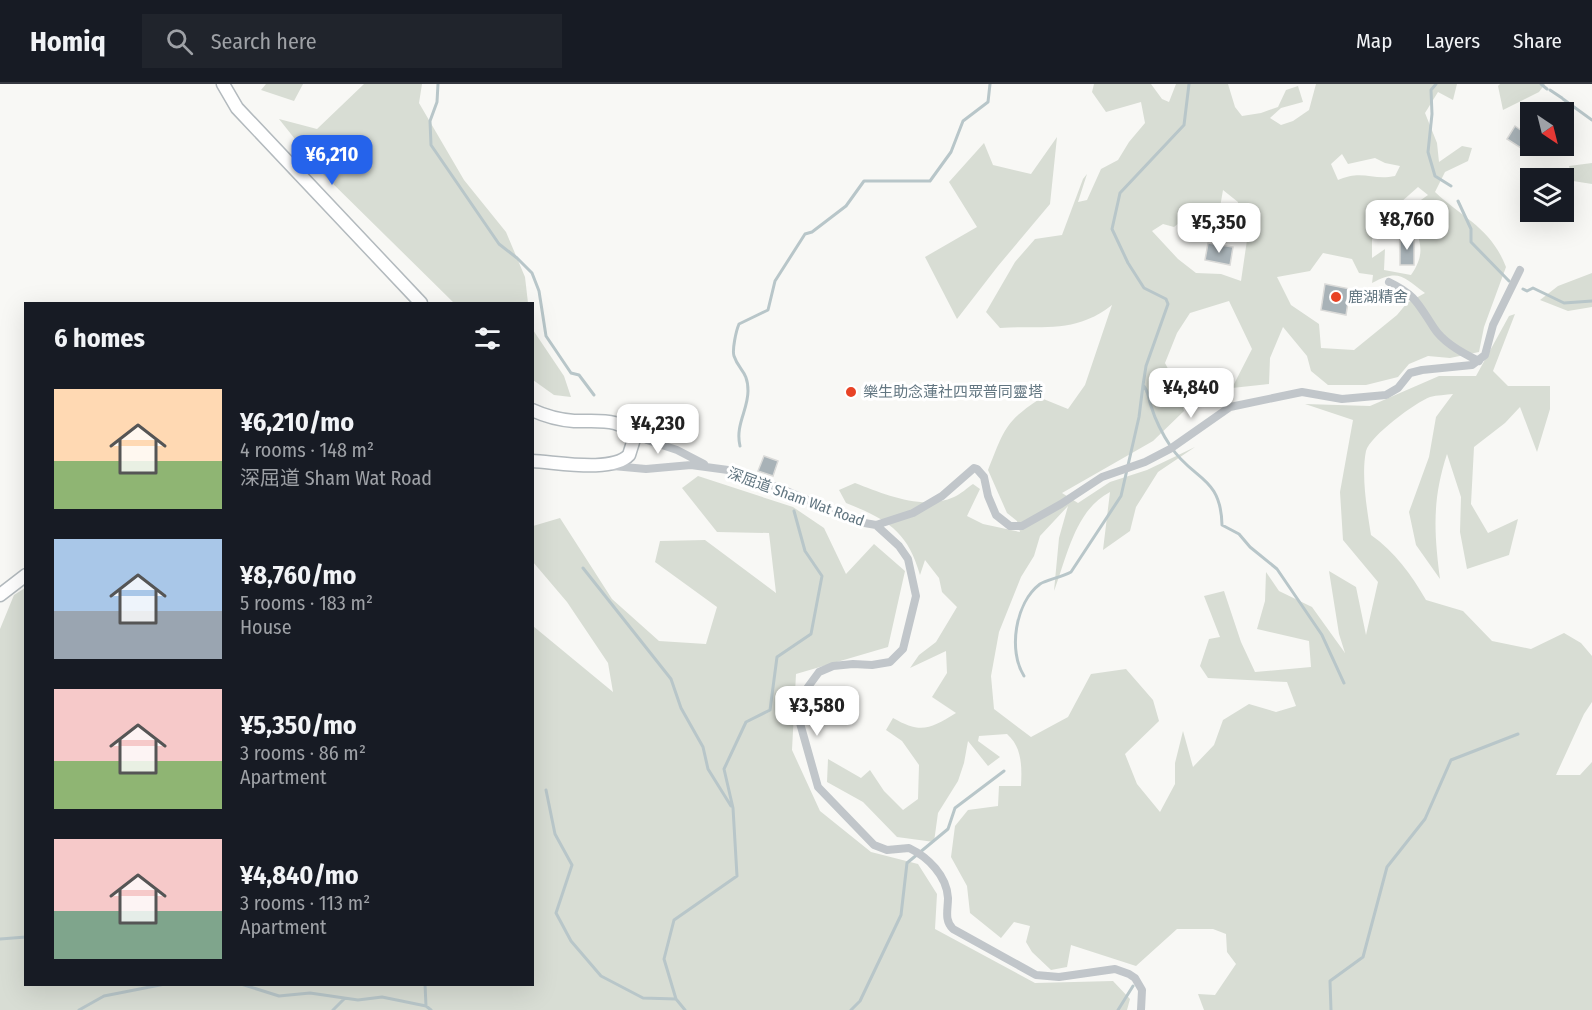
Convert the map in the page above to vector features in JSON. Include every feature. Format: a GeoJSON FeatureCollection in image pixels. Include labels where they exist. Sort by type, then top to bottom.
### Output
{"type":"FeatureCollection","features":[{"type":"Feature","properties":{"kind":"main road"},"geometry":{"type":"LineString","coordinates":[[223,84],[237,108],[420,302]]}},
{"type":"Feature","properties":{"kind":"main road","name":"深屈道 Sham Wat Road"},"geometry":{"type":"LineString","coordinates":[[534,411],[572,421],[611,422],[626,428]]}},
{"type":"Feature","properties":{"kind":"main road"},"geometry":{"type":"LineString","coordinates":[[534,461],[608,465],[620,463],[630,455],[634,439],[626,428]]}},
{"type":"Feature","properties":{"kind":"main road"},"geometry":{"type":"LineString","coordinates":[[0,595],[24,576]]}},
{"type":"Feature","properties":{"kind":"street"},"geometry":{"type":"LineString","coordinates":[[876,525],[913,513],[942,496],[974,468],[978,469],[984,477],[988,496],[996,515],[1010,526],[1022,526],[1102,477],[1145,462],[1170,449],[1230,407],[1302,392],[1342,399],[1386,395],[1398,388],[1410,373],[1472,365],[1485,355],[1493,325],[1520,270]]}},
{"type":"Feature","properties":{"kind":"street"},"geometry":{"type":"LineString","coordinates":[[1389,282],[1408,291],[1421,305],[1438,333],[1466,355],[1479,361]]}},
{"type":"Feature","properties":{"kind":"street","name":"深屈道 Sham Wat Road"},"geometry":{"type":"LineString","coordinates":[[626,428],[647,440],[677,450],[706,466],[777,487],[859,522],[876,525],[899,546],[908,559],[916,596],[903,649],[890,662],[872,665],[853,663],[833,666],[819,672],[805,691],[799,705],[798,724],[818,787],[874,845],[887,850],[909,848],[933,866],[944,881],[948,897],[947,920],[953,929],[1036,975],[1059,977],[1115,969],[1129,974],[1136,978],[1142,990],[1141,1010]]}},
{"type":"Feature","properties":{"kind":"street","name":"深屈道 Sham Wat Road"},"geometry":{"type":"LineString","coordinates":[[608,465],[646,469],[679,465],[706,466]]}},
{"type":"Feature","properties":{"kind":"shaded area"},"geometry":{"type":"Polygon","coordinates":[[[266,84],[303,84],[294,101],[261,90],[266,84]]]}},
{"type":"Feature","properties":{"kind":"shaded area"},"geometry":{"type":"Polygon","coordinates":[[[364,84],[422,84],[419,103],[464,180],[506,232],[525,277],[528,302],[453,302],[322,173],[279,119],[317,129],[364,84]]]}},
{"type":"Feature","properties":{"kind":"shaded area"},"geometry":{"type":"Polygon","coordinates":[[[1094,84],[1151,84],[1162,99],[1169,102],[1176,84],[1228,84],[1235,107],[1242,116],[1278,107],[1286,90],[1298,86],[1303,102],[1281,108],[1270,118],[1281,125],[1293,121],[1309,110],[1316,84],[1457,84],[1453,100],[1438,92],[1425,113],[1437,143],[1439,162],[1462,146],[1472,148],[1468,161],[1445,172],[1435,192],[1485,233],[1506,267],[1484,327],[1479,352],[1450,358],[1428,356],[1409,364],[1398,377],[1366,385],[1328,385],[1311,371],[1307,356],[1283,327],[1270,358],[1269,384],[1232,388],[1252,349],[1229,301],[1190,313],[1177,333],[1165,363],[1176,384],[1184,411],[1153,441],[1062,493],[1078,503],[1110,482],[1147,470],[1195,447],[1158,472],[1136,507],[1130,531],[1103,550],[1110,492],[1088,510],[1068,549],[1054,591],[1059,538],[1068,506],[1040,536],[1034,556],[1021,577],[999,632],[991,676],[994,709],[1031,737],[1068,717],[1091,674],[1126,669],[1153,700],[1159,721],[1125,754],[1137,784],[1160,812],[1175,784],[1175,763],[1183,731],[1193,767],[1214,745],[1223,720],[1249,704],[1276,712],[1296,706],[1287,682],[1208,678],[1200,666],[1209,639],[1220,637],[1204,596],[1224,591],[1241,642],[1255,672],[1311,667],[1309,641],[1257,629],[1265,601],[1266,572],[1279,591],[1312,607],[1345,653],[1339,634],[1329,571],[1356,587],[1366,635],[1378,582],[1343,540],[1340,492],[1353,420],[1305,404],[1370,406],[1439,376],[1476,376],[1509,316],[1515,314],[1493,371],[1508,386],[1550,386],[1550,409],[1537,452],[1520,407],[1505,423],[1474,447],[1471,504],[1488,533],[1518,519],[1509,555],[1467,569],[1460,532],[1461,497],[1447,454],[1439,486],[1436,516],[1436,546],[1440,579],[1416,545],[1409,512],[1429,457],[1436,417],[1453,394],[1433,396],[1423,400],[1394,420],[1369,445],[1365,460],[1366,504],[1371,535],[1402,564],[1426,600],[1463,611],[1492,641],[1531,649],[1564,633],[1581,643],[1592,656],[1592,702],[1584,714],[1556,775],[1580,775],[1592,762],[1592,1010],[1204,1010],[1198,994],[1215,995],[1236,964],[1227,952],[1226,934],[1213,929],[1177,929],[1136,966],[1071,945],[1067,967],[1051,970],[1032,952],[1026,942],[1030,926],[1014,922],[1001,938],[970,913],[967,886],[951,857],[955,826],[968,810],[998,806],[999,786],[1021,786],[1021,764],[1018,751],[1007,734],[979,736],[978,741],[1000,757],[988,766],[968,741],[958,781],[938,813],[934,842],[897,837],[863,802],[827,782],[828,759],[861,778],[870,770],[884,791],[903,810],[918,799],[919,765],[902,741],[886,730],[893,718],[911,726],[925,728],[956,713],[932,697],[947,673],[946,651],[910,668],[919,655],[936,642],[957,607],[942,592],[939,578],[925,560],[920,575],[909,547],[894,528],[873,515],[846,503],[839,490],[855,483],[904,499],[930,502],[954,497],[973,484],[980,489],[967,516],[983,524],[1020,532],[1017,521],[1007,513],[988,470],[998,446],[1012,421],[1029,406],[1041,398],[1068,409],[1085,385],[1112,305],[1085,320],[1045,327],[1000,328],[986,312],[1015,262],[1035,239],[1062,235],[1083,179],[1087,174],[1078,202],[1087,200],[1101,169],[1118,160],[1145,123],[1141,102],[1106,112],[1092,92],[1094,84]],[[1342,154],[1331,164],[1338,180],[1354,175],[1395,176],[1400,166],[1375,158],[1348,164],[1342,154]],[[1418,187],[1391,211],[1394,219],[1428,195],[1418,187]],[[1223,190],[1218,219],[1199,214],[1190,216],[1174,227],[1163,224],[1152,231],[1178,259],[1196,273],[1221,274],[1241,281],[1247,240],[1235,228],[1238,202],[1223,190]],[[1385,226],[1372,239],[1372,258],[1385,249],[1384,270],[1411,275],[1420,253],[1416,231],[1401,227],[1393,233],[1385,226]],[[1323,253],[1310,271],[1277,277],[1291,305],[1319,324],[1321,348],[1354,350],[1397,315],[1407,303],[1425,293],[1400,276],[1388,276],[1372,283],[1373,275],[1359,273],[1352,259],[1323,253]]]}},
{"type":"Feature","properties":{"kind":"shaded area"},"geometry":{"type":"Polygon","coordinates":[[[1500,84],[1545,84],[1539,92],[1503,110],[1498,86],[1500,84]]]}},
{"type":"Feature","properties":{"kind":"shaded area"},"geometry":{"type":"Polygon","coordinates":[[[1057,137],[1050,204],[957,319],[925,257],[977,227],[949,182],[984,143],[993,165],[1031,174],[1057,137]]]}},
{"type":"Feature","properties":{"kind":"shaded area"},"geometry":{"type":"Polygon","coordinates":[[[1592,163],[1592,184],[1574,181],[1574,168],[1569,166],[1592,163]]]}},
{"type":"Feature","properties":{"kind":"shaded area"},"geometry":{"type":"Polygon","coordinates":[[[1592,273],[1592,307],[1568,311],[1540,300],[1558,286],[1592,273]]]}},
{"type":"Feature","properties":{"kind":"shaded area"},"geometry":{"type":"Polygon","coordinates":[[[534,331],[564,376],[571,397],[554,395],[534,381],[534,331]]]}},
{"type":"Feature","properties":{"kind":"shaded area"},"geometry":{"type":"Polygon","coordinates":[[[698,476],[793,507],[824,528],[846,574],[874,544],[905,571],[888,647],[796,674],[792,750],[820,811],[871,852],[918,864],[937,894],[935,929],[1035,983],[1113,981],[1130,999],[1127,1010],[0,1010],[0,629],[14,595],[24,589],[24,986],[534,986],[534,627],[613,692],[608,663],[567,602],[534,563],[534,526],[560,518],[612,599],[659,641],[706,644],[717,607],[655,562],[660,541],[705,540],[776,593],[769,533],[717,532],[682,488],[698,476]]]}},
{"type":"Feature","properties":{"kind":"building"},"geometry":{"type":"Polygon","coordinates":[[[1515,126],[1520,130],[1520,147],[1507,139],[1515,126]]]}},
{"type":"Feature","properties":{"kind":"building"},"geometry":{"type":"Polygon","coordinates":[[[1400,237],[1414,237],[1414,265],[1400,265],[1400,237]]]}},
{"type":"Feature","properties":{"kind":"building"},"geometry":{"type":"Polygon","coordinates":[[[1208,243],[1233,247],[1230,265],[1205,260],[1208,243]]]}},
{"type":"Feature","properties":{"kind":"building","name":"鹿湖精舍"},"geometry":{"type":"Polygon","coordinates":[[[1325,284],[1350,289],[1346,315],[1321,310],[1325,284]]]}},
{"type":"Feature","properties":{"kind":"building"},"geometry":{"type":"Polygon","coordinates":[[[764,456],[778,461],[773,476],[758,471],[764,456]]]}},
{"type":"Feature","properties":{"kind":"waterway"},"geometry":{"type":"LineString","coordinates":[[438,84],[437,102],[430,121],[431,145],[499,244],[532,273],[539,291],[546,336],[571,373],[579,375],[594,395]]}},
{"type":"Feature","properties":{"kind":"waterway"},"geometry":{"type":"LineString","coordinates":[[740,446],[740,424],[748,391],[747,379],[734,353],[739,324],[768,310],[775,281],[805,234],[812,232],[846,206],[864,181],[930,181],[951,152],[963,121],[988,102],[990,84]]}},
{"type":"Feature","properties":{"kind":"waterway"},"geometry":{"type":"LineString","coordinates":[[1189,84],[1184,125],[1120,193],[1112,229],[1128,263],[1144,288],[1166,299],[1168,304],[1146,366],[1143,385],[1157,422],[1171,447],[1179,458],[1211,487],[1217,497],[1222,525],[1239,534],[1250,547],[1277,569],[1322,635],[1344,683]]}},
{"type":"Feature","properties":{"kind":"waterway"},"geometry":{"type":"LineString","coordinates":[[1436,84],[1431,90],[1432,114],[1428,152],[1435,176],[1451,186]]}},
{"type":"Feature","properties":{"kind":"waterway"},"geometry":{"type":"LineString","coordinates":[[1541,84],[1547,89]]}},
{"type":"Feature","properties":{"kind":"waterway"},"geometry":{"type":"LineString","coordinates":[[1550,90],[1562,98]]}},
{"type":"Feature","properties":{"kind":"waterway"},"geometry":{"type":"LineString","coordinates":[[1563,99],[1592,120]]}},
{"type":"Feature","properties":{"kind":"waterway"},"geometry":{"type":"LineString","coordinates":[[1458,201],[1471,229],[1471,242],[1509,281]]}},
{"type":"Feature","properties":{"kind":"waterway"},"geometry":{"type":"LineString","coordinates":[[1523,289],[1527,291],[1533,288],[1564,303],[1592,301]]}},
{"type":"Feature","properties":{"kind":"waterway"},"geometry":{"type":"LineString","coordinates":[[1024,676],[1019,666],[1015,641],[1020,615],[1031,592],[1040,584],[1071,572],[1121,496],[1139,417],[1143,385]]}},
{"type":"Feature","properties":{"kind":"waterway"},"geometry":{"type":"LineString","coordinates":[[685,1010],[676,999],[664,959],[674,920],[737,876],[733,808],[724,769],[746,722],[770,710],[777,657],[811,634],[822,576],[805,551],[794,511]]}},
{"type":"Feature","properties":{"kind":"waterway"},"geometry":{"type":"LineString","coordinates":[[583,568],[671,679],[681,708],[703,747],[708,769],[731,806]]}},
{"type":"Feature","properties":{"kind":"waterway"},"geometry":{"type":"LineString","coordinates":[[1331,1010],[1330,981],[1363,957],[1387,867],[1425,819],[1451,760],[1518,734]]}},
{"type":"Feature","properties":{"kind":"waterway"},"geometry":{"type":"LineString","coordinates":[[851,1010],[860,1001],[901,915],[907,863],[948,829],[955,808],[1004,771]]}},
{"type":"Feature","properties":{"kind":"waterway"},"geometry":{"type":"LineString","coordinates":[[546,790],[555,834],[572,865],[556,913],[571,941],[601,976],[643,998],[676,999]]}},
{"type":"Feature","properties":{"kind":"waterway"},"geometry":{"type":"LineString","coordinates":[[0,939],[24,937]]}},
{"type":"Feature","properties":{"kind":"waterway"},"geometry":{"type":"LineString","coordinates":[[79,1010],[104,996],[155,986]]}},
{"type":"Feature","properties":{"kind":"waterway"},"geometry":{"type":"LineString","coordinates":[[247,986],[279,996],[310,993],[358,1000],[382,997],[426,1006],[431,1010]]}},
{"type":"Feature","properties":{"kind":"waterway"},"geometry":{"type":"LineString","coordinates":[[425,986],[426,1006]]}},
{"type":"Feature","properties":{"kind":"waterway"},"geometry":{"type":"LineString","coordinates":[[1118,1010],[1133,986]]}},
{"type":"Feature","properties":{"kind":"waterway"},"geometry":{"type":"LineString","coordinates":[[333,1010],[344,999]]}},
{"type":"Feature","properties":{"kind":"place","name":"鹿湖精舍"},"geometry":{"type":"Point","coordinates":[1336,297]}},
{"type":"Feature","properties":{"kind":"place","name":"樂生助念蓮社四眾普同靈塔"},"geometry":{"type":"Point","coordinates":[851,392]}}]}
